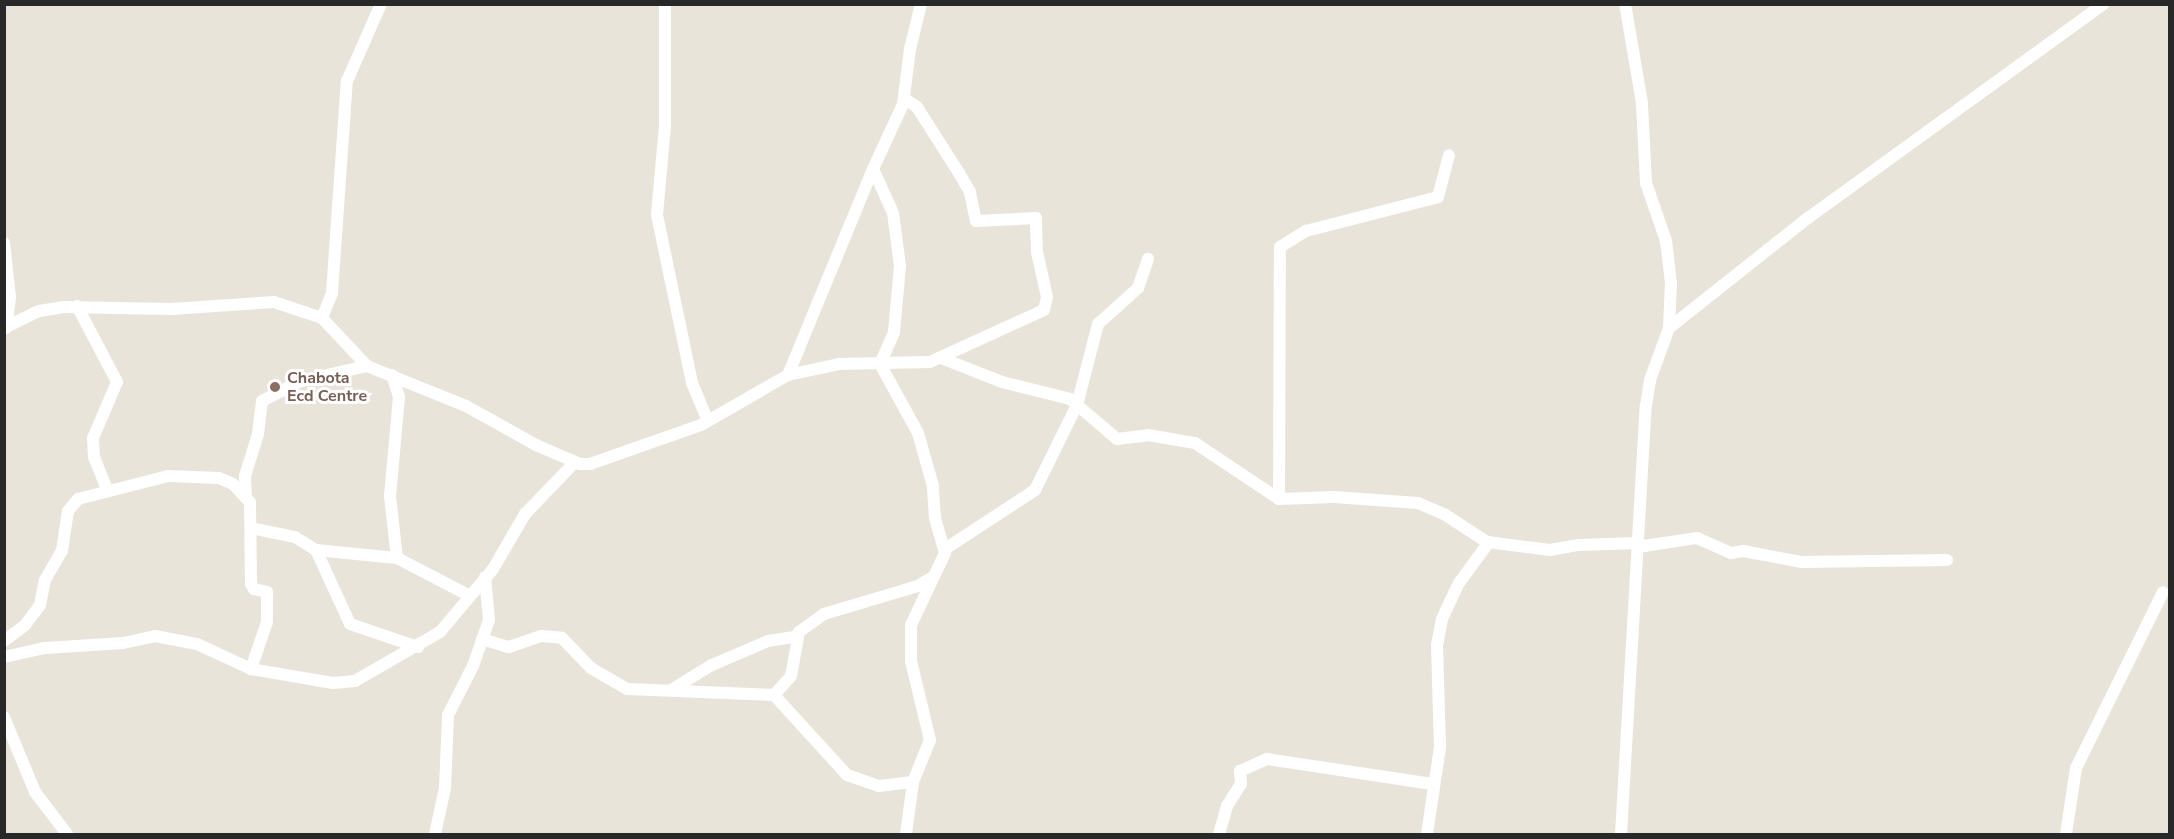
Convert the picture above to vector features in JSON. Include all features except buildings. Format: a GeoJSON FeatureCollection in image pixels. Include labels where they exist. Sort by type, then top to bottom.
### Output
{"type":"FeatureCollection","features":[{"type":"Feature","properties":{"kind":"street"},"geometry":{"type":"LineString","coordinates":[[322,318],[332,293],[347,81],[381,4]]}},
{"type":"Feature","properties":{"kind":"street"},"geometry":{"type":"LineString","coordinates":[[665,4],[665,125],[657,215],[692,383],[708,421]]}},
{"type":"Feature","properties":{"kind":"street"},"geometry":{"type":"LineString","coordinates":[[788,375],[873,169],[905,99],[910,49],[921,4]]}},
{"type":"Feature","properties":{"kind":"street"},"geometry":{"type":"LineString","coordinates":[[1621,834],[1646,406],[1650,380],[1669,328],[1669,254],[1646,183],[1642,103],[1625,4]]}},
{"type":"Feature","properties":{"kind":"street"},"geometry":{"type":"LineString","coordinates":[[1669,328],[1808,218],[2104,4]]}},
{"type":"Feature","properties":{"kind":"street"},"geometry":{"type":"LineString","coordinates":[[5,328],[39,311],[77,306],[171,309],[274,302],[322,318],[367,366],[466,406],[536,445],[574,462],[590,464],[708,421],[788,375],[839,364],[920,363],[941,358],[990,333],[1039,315],[1047,297],[1037,252],[1036,218],[976,221],[970,192],[959,173],[916,107],[905,99]]}},
{"type":"Feature","properties":{"kind":"street"},"geometry":{"type":"LineString","coordinates":[[1279,499],[1280,247],[1306,231],[1438,197],[1449,155]]}},
{"type":"Feature","properties":{"kind":"street"},"geometry":{"type":"LineString","coordinates":[[873,169],[893,213],[900,266],[894,332],[880,364]]}},
{"type":"Feature","properties":{"kind":"street"},"geometry":{"type":"LineString","coordinates":[[4,243],[10,297],[5,328]]}},
{"type":"Feature","properties":{"kind":"street"},"geometry":{"type":"LineString","coordinates":[[906,834],[913,782],[930,740],[911,661],[911,625],[935,576],[945,549],[1035,490],[1077,405],[1098,324],[1138,288],[1148,259]]}},
{"type":"Feature","properties":{"kind":"street"},"geometry":{"type":"LineString","coordinates":[[77,306],[117,382],[93,438],[94,456],[107,490]]}},
{"type":"Feature","properties":{"kind":"street"},"geometry":{"type":"LineString","coordinates":[[941,358],[1077,405],[1117,439],[1148,435],[1195,443],[1279,499],[1334,497],[1418,503],[1489,542],[1550,550],[1638,543],[1644,546],[1697,538],[1731,553],[1743,551],[1801,562],[1947,560]]}},
{"type":"Feature","properties":{"kind":"street"},"geometry":{"type":"LineString","coordinates":[[880,364],[918,433],[933,486],[935,518],[945,549]]}},
{"type":"Feature","properties":{"kind":"street"},"geometry":{"type":"LineString","coordinates":[[246,498],[245,476],[258,434],[262,401],[300,381],[367,366]]}},
{"type":"Feature","properties":{"kind":"street"},"geometry":{"type":"LineString","coordinates":[[392,375],[399,397],[390,496],[397,558]]}},
{"type":"Feature","properties":{"kind":"street"},"geometry":{"type":"LineString","coordinates":[[4,657],[45,648],[123,643],[155,636],[196,644],[251,669],[344,683],[366,677],[440,632],[485,577],[525,514],[574,462]]}},
{"type":"Feature","properties":{"kind":"street"},"geometry":{"type":"LineString","coordinates":[[4,641],[25,625],[40,605],[45,580],[62,551],[68,511],[78,499],[107,490],[182,474],[228,480],[246,498],[251,508],[252,587],[266,589],[268,594],[266,627],[251,669]]}},
{"type":"Feature","properties":{"kind":"street"},"geometry":{"type":"LineString","coordinates":[[251,528],[295,537],[316,550],[397,558],[468,595]]}},
{"type":"Feature","properties":{"kind":"street"},"geometry":{"type":"LineString","coordinates":[[1427,834],[1432,784],[1440,747],[1442,696],[1437,645],[1442,619],[1459,584],[1489,542]]}},
{"type":"Feature","properties":{"kind":"street"},"geometry":{"type":"LineString","coordinates":[[316,550],[350,624],[418,647]]}},
{"type":"Feature","properties":{"kind":"street"},"geometry":{"type":"LineString","coordinates":[[670,691],[712,664],[768,641],[798,636],[824,614],[918,586],[935,576]]}},
{"type":"Feature","properties":{"kind":"street"},"geometry":{"type":"LineString","coordinates":[[435,834],[445,788],[448,715],[482,639],[490,612],[485,577]]}},
{"type":"Feature","properties":{"kind":"street"},"geometry":{"type":"LineString","coordinates":[[2066,834],[2076,768],[2163,592]]}},
{"type":"Feature","properties":{"kind":"street"},"geometry":{"type":"LineString","coordinates":[[482,639],[509,647],[553,636],[570,644],[591,668],[627,689],[774,695],[847,775],[879,786],[913,782]]}},
{"type":"Feature","properties":{"kind":"street"},"geometry":{"type":"LineString","coordinates":[[774,695],[791,676],[798,636]]}},
{"type":"Feature","properties":{"kind":"street"},"geometry":{"type":"LineString","coordinates":[[4,717],[35,792],[67,834]]}},
{"type":"Feature","properties":{"kind":"street"},"geometry":{"type":"LineString","coordinates":[[1219,834],[1227,806],[1241,784],[1240,771],[1267,759],[1432,784]]}},
{"type":"Feature","properties":{"kind":"place","name":"Chabota Ecd Centre"},"geometry":{"type":"Point","coordinates":[275,387]}}]}
